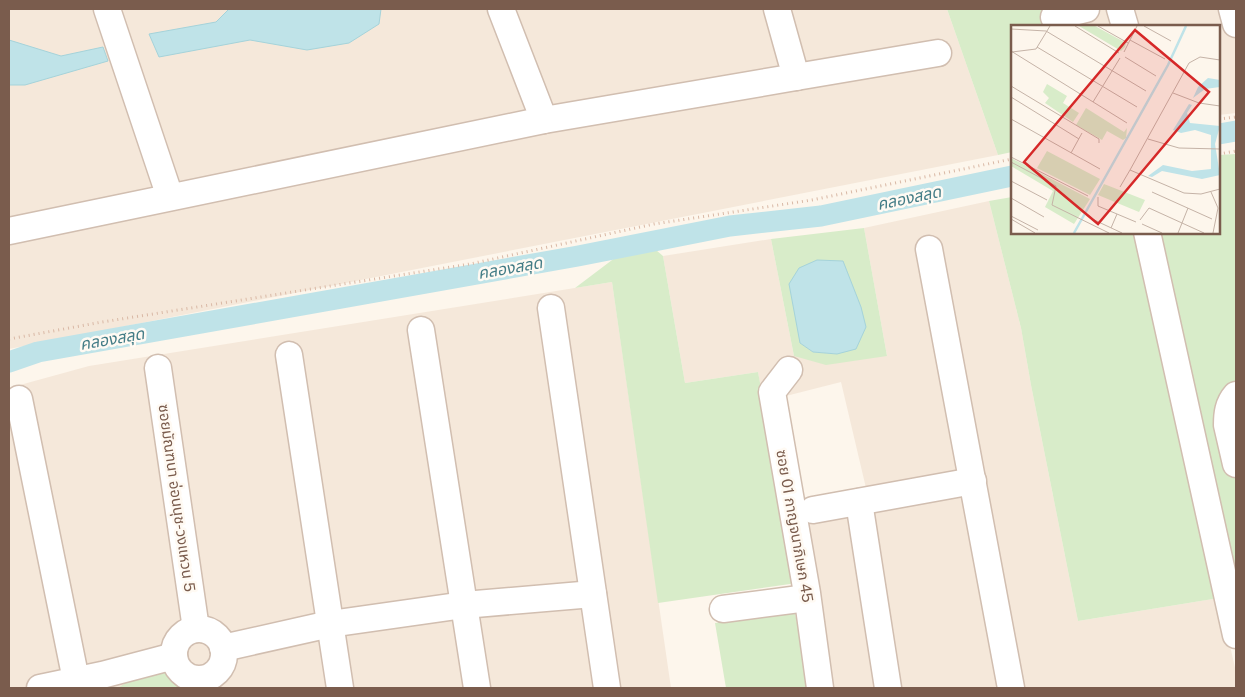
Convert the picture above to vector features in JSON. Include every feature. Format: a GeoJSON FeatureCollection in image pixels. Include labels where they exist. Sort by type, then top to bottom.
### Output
{"type":"FeatureCollection","features":[{"type":"Feature","properties":{"kind":"street"},"geometry":{"type":"LineString","coordinates":[[108,9],[170,197]]}},
{"type":"Feature","properties":{"kind":"street"},"geometry":{"type":"LineString","coordinates":[[501,9],[544,120]]}},
{"type":"Feature","properties":{"kind":"street"},"geometry":{"type":"LineString","coordinates":[[777,9],[796,78]]}},
{"type":"Feature","properties":{"kind":"street"},"geometry":{"type":"LineString","coordinates":[[1054,17],[1086,9]]}},
{"type":"Feature","properties":{"kind":"street"},"geometry":{"type":"LineString","coordinates":[[1120,9],[1125,25]]}},
{"type":"Feature","properties":{"kind":"street"},"geometry":{"type":"LineString","coordinates":[[1232,9],[1236,24]]}},
{"type":"Feature","properties":{"kind":"street"},"geometry":{"type":"LineString","coordinates":[[9,231],[544,120],[938,53]]}},
{"type":"Feature","properties":{"kind":"street"},"geometry":{"type":"LineString","coordinates":[[1147,234],[1236,635]]}},
{"type":"Feature","properties":{"kind":"street"},"geometry":{"type":"LineString","coordinates":[[929,249],[1011,688]]}},
{"type":"Feature","properties":{"kind":"street"},"geometry":{"type":"LineString","coordinates":[[551,308],[606,688]]}},
{"type":"Feature","properties":{"kind":"street"},"geometry":{"type":"LineString","coordinates":[[421,330],[476,688]]}},
{"type":"Feature","properties":{"kind":"street"},"geometry":{"type":"LineString","coordinates":[[289,355],[340,688]]}},
{"type":"Feature","properties":{"kind":"street","name":"ซอยมัณฑนา อ่อนนุช-วงแหวน 5"},"geometry":{"type":"LineString","coordinates":[[158,368],[196,629]]}},
{"type":"Feature","properties":{"kind":"street","name":"ซอย 01 กาญจนาภิเษก 45"},"geometry":{"type":"LineString","coordinates":[[789,370],[772,392],[807,598],[820,688]]}},
{"type":"Feature","properties":{"kind":"street"},"geometry":{"type":"LineString","coordinates":[[1236,395],[1230,403],[1227,425],[1236,464]]}},
{"type":"Feature","properties":{"kind":"street"},"geometry":{"type":"LineString","coordinates":[[19,399],[76,680]]}},
{"type":"Feature","properties":{"kind":"street"},"geometry":{"type":"LineString","coordinates":[[814,510],[973,481]]}},
{"type":"Feature","properties":{"kind":"street"},"geometry":{"type":"LineString","coordinates":[[860,502],[888,688]]}},
{"type":"Feature","properties":{"kind":"street"},"geometry":{"type":"LineString","coordinates":[[223,648],[330,624],[464,605],[593,594]]}},
{"type":"Feature","properties":{"kind":"street"},"geometry":{"type":"LineString","coordinates":[[722,608],[807,598]]}},
{"type":"Feature","properties":{"kind":"street"},"geometry":{"type":"LineString","coordinates":[[196,629],[210,631],[220,641],[224,655],[219,669],[200,684],[179,670],[175,664],[174,656],[174,648],[177,641],[188,631],[196,629]]}},
{"type":"Feature","properties":{"kind":"street"},"geometry":{"type":"LineString","coordinates":[[40,688],[76,680],[104,681],[174,656]]}},
{"type":"Feature","properties":{"kind":"path"},"geometry":{"type":"LineString","coordinates":[[1220,119],[1236,117]]}},
{"type":"Feature","properties":{"kind":"path"},"geometry":{"type":"LineString","coordinates":[[1220,154],[1236,151]]}},
{"type":"Feature","properties":{"kind":"path"},"geometry":{"type":"LineString","coordinates":[[9,339],[102,322],[470,264],[654,224],[812,200],[1011,159]]}},
{"type":"Feature","properties":{"kind":"shaded area"},"geometry":{"type":"Polygon","coordinates":[[[9,9],[947,9],[998,155],[9,349],[9,9]]]}},
{"type":"Feature","properties":{"kind":"shaded area"},"geometry":{"type":"Polygon","coordinates":[[[1042,9],[1236,9],[1236,113],[1220,115],[1220,25],[1047,25],[1042,9]]]}},
{"type":"Feature","properties":{"kind":"shaded area"},"geometry":{"type":"Polygon","coordinates":[[[989,201],[1021,328],[1078,621],[1219,598],[1236,672],[1236,688],[830,688],[801,498],[866,488],[841,382],[782,397],[762,396],[758,372],[685,383],[663,256],[771,239],[794,356],[887,356],[864,228],[989,201]]]}},
{"type":"Feature","properties":{"kind":"shaded area"},"geometry":{"type":"Polygon","coordinates":[[[612,282],[671,688],[9,688],[9,388],[89,366],[612,282]]]}},
{"type":"Feature","properties":{"kind":"green space"},"geometry":{"type":"Polygon","coordinates":[[[947,9],[1042,9],[1047,25],[1011,25],[1011,152],[998,155],[947,9]]]}},
{"type":"Feature","properties":{"kind":"green space"},"geometry":{"type":"Polygon","coordinates":[[[1236,154],[1236,572],[1161,234],[1220,234],[1220,155],[1236,154]]]}},
{"type":"Feature","properties":{"kind":"green space"},"geometry":{"type":"Polygon","coordinates":[[[1011,197],[1011,234],[1134,234],[1219,598],[1078,621],[1021,328],[989,201],[1011,197]]]}},
{"type":"Feature","properties":{"kind":"green space"},"geometry":{"type":"Polygon","coordinates":[[[864,228],[887,356],[826,365],[794,356],[771,239],[864,228]],[[800,343],[813,352],[837,354],[800,343]]]}},
{"type":"Feature","properties":{"kind":"green space"},"geometry":{"type":"Polygon","coordinates":[[[641,249],[656,250],[663,256],[685,383],[758,372],[797,583],[658,603],[612,282],[575,288],[620,254],[641,249]]]}},
{"type":"Feature","properties":{"kind":"green space"},"geometry":{"type":"Polygon","coordinates":[[[795,613],[809,688],[726,688],[715,623],[795,613]]]}},
{"type":"Feature","properties":{"kind":"green space"},"geometry":{"type":"Polygon","coordinates":[[[165,670],[180,680],[181,688],[118,688],[139,674],[165,670]]]}},
{"type":"Feature","properties":{"kind":"water"},"geometry":{"type":"Polygon","coordinates":[[[229,9],[381,9],[379,24],[349,43],[307,50],[250,40],[159,57],[149,34],[216,22],[229,9]]]}},
{"type":"Feature","properties":{"kind":"water"},"geometry":{"type":"Polygon","coordinates":[[[9,40],[61,56],[103,47],[108,61],[25,85],[9,85],[9,40]]]}},
{"type":"Feature","properties":{"kind":"water"},"geometry":{"type":"Polygon","coordinates":[[[817,260],[843,261],[861,307],[866,327],[856,349],[837,354],[813,352],[800,343],[789,284],[799,268],[817,260]]]}},
{"type":"Feature","properties":{"kind":"waterway","name":"คลองสลุด"},"geometry":{"type":"LineString","coordinates":[[1220,134],[1236,131]]}},
{"type":"Feature","properties":{"kind":"waterway","name":"คลองสลุด"},"geometry":{"type":"LineString","coordinates":[[9,362],[38,352],[578,256],[730,226],[821,216],[1011,176]]}}]}
